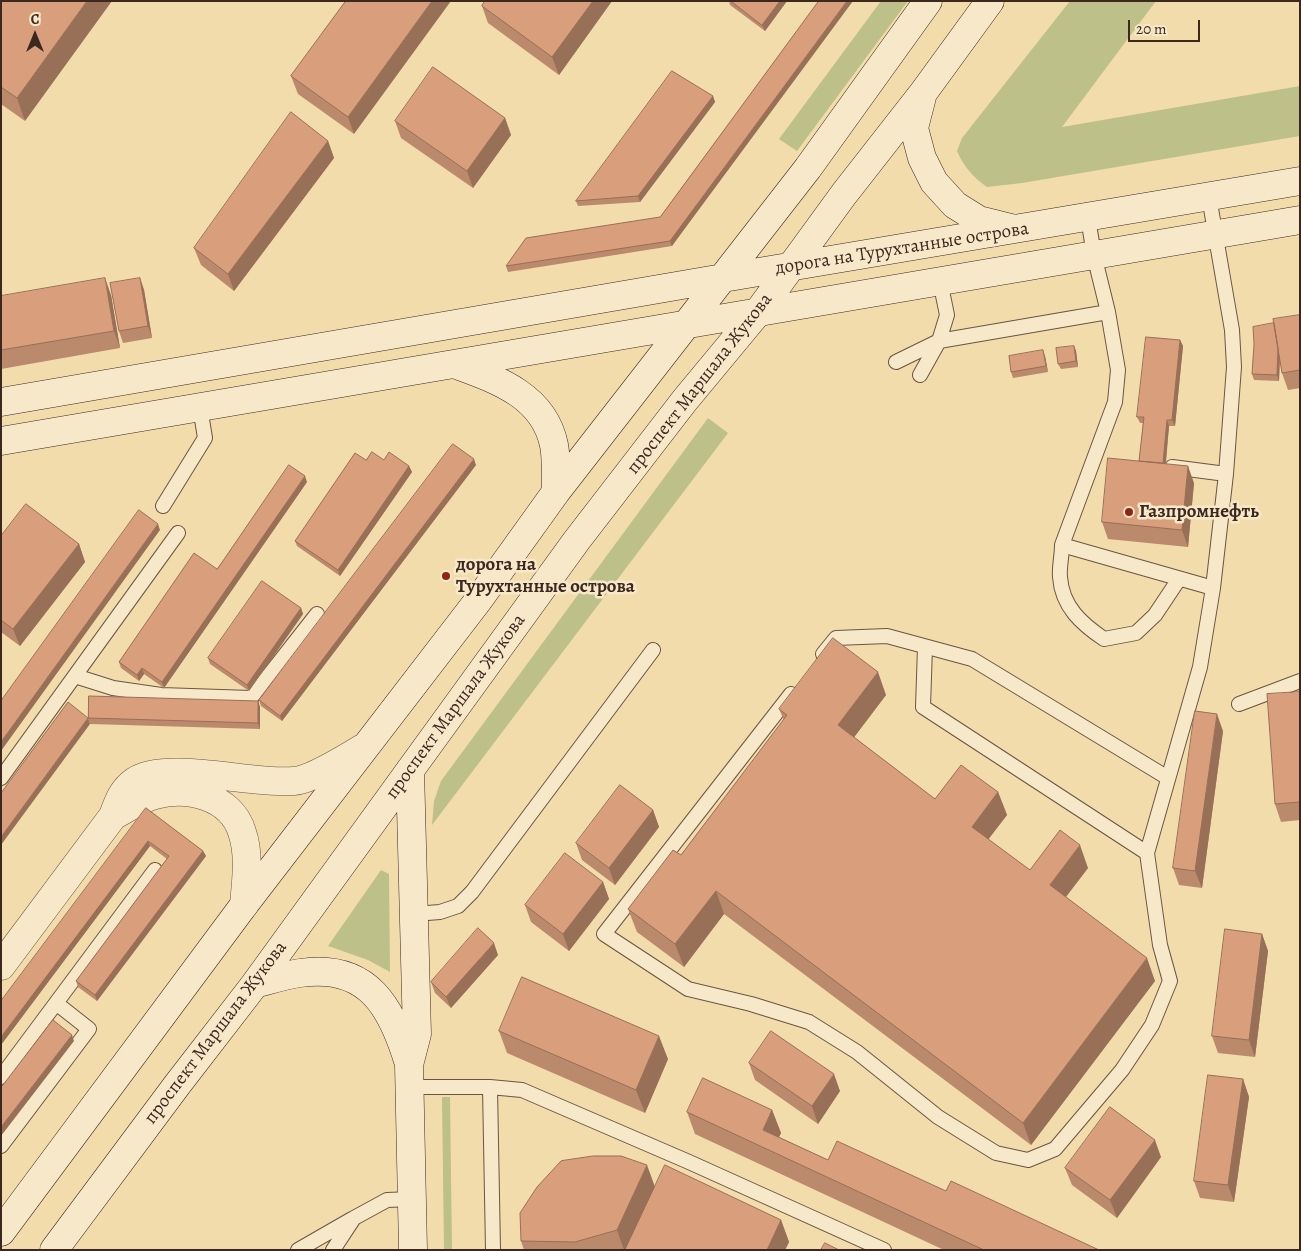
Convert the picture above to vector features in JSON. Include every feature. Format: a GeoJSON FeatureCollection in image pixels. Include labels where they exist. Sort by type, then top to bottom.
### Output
{"type":"FeatureCollection","features":[{"type":"Feature","properties":{"kind":"street"},"geometry":{"type":"LineString","coordinates":[[1,1232],[244,905],[477,602],[556,492],[808,168],[928,1]]}},
{"type":"Feature","properties":{"kind":"street","name":"проспект Маршала Жукова"},"geometry":{"type":"LineString","coordinates":[[54,1250],[255,984],[577,540],[685,400],[758,312],[844,194],[923,93],[990,1]]}},
{"type":"Feature","properties":{"kind":"street"},"geometry":{"type":"LineString","coordinates":[[923,93],[914,128],[922,158],[934,182],[955,205],[979,220],[1019,230]]}},
{"type":"Feature","properties":{"kind":"street","name":"дорога на Турухтанные острова"},"geometry":{"type":"LineString","coordinates":[[1,402],[1300,181]]}},
{"type":"Feature","properties":{"kind":"street","name":"дорога на Турухтанные острова"},"geometry":{"type":"LineString","coordinates":[[1,441],[456,365],[688,323],[1216,235],[1300,223]]}},
{"type":"Feature","properties":{"kind":"street"},"geometry":{"type":"LineString","coordinates":[[456,365],[504,383],[531,402],[548,426],[554,446],[556,492]]}},
{"type":"Feature","properties":{"kind":"street"},"geometry":{"type":"LineString","coordinates":[[1,966],[113,816],[121,794],[136,780],[154,775],[181,772],[296,782],[320,772],[363,748]]}},
{"type":"Feature","properties":{"kind":"street"},"geometry":{"type":"LineString","coordinates":[[410,770],[416,1034],[410,1076],[413,1250]]}},
{"type":"Feature","properties":{"kind":"street"},"geometry":{"type":"LineString","coordinates":[[113,816],[152,796],[173,791],[197,794],[217,802],[232,813],[242,831],[246,850],[244,905]]}},
{"type":"Feature","properties":{"kind":"street"},"geometry":{"type":"LineString","coordinates":[[255,984],[300,972],[333,972],[361,982],[378,997],[400,1033],[410,1076]]}},
{"type":"Feature","properties":{"kind":"lane"},"geometry":{"type":"LineString","coordinates":[[799,684],[604,934],[688,989],[751,1004],[809,1022],[857,1052],[938,1117],[996,1153],[1028,1160],[1055,1149],[1122,1070],[1152,1025],[1170,980],[1160,945],[1147,853],[1200,667],[1213,588],[1226,474],[1234,367],[1232,330],[1209,197]]}},
{"type":"Feature","properties":{"kind":"lane"},"geometry":{"type":"LineString","coordinates":[[1088,218],[1118,370],[1115,402],[1062,545],[1060,577],[1066,600],[1084,625],[1104,639],[1136,633],[1155,614],[1179,579]]}},
{"type":"Feature","properties":{"kind":"lane"},"geometry":{"type":"LineString","coordinates":[[920,375],[939,341],[947,315],[940,281]]}},
{"type":"Feature","properties":{"kind":"lane"},"geometry":{"type":"LineString","coordinates":[[896,362],[939,341],[1108,312]]}},
{"type":"Feature","properties":{"kind":"lane"},"geometry":{"type":"LineString","coordinates":[[163,506],[205,438],[200,407]]}},
{"type":"Feature","properties":{"kind":"lane"},"geometry":{"type":"LineString","coordinates":[[1094,457],[1113,459]]}},
{"type":"Feature","properties":{"kind":"lane"},"geometry":{"type":"LineString","coordinates":[[1160,465],[1226,474]]}},
{"type":"Feature","properties":{"kind":"lane"},"geometry":{"type":"LineString","coordinates":[[1,778],[178,533]]}},
{"type":"Feature","properties":{"kind":"lane"},"geometry":{"type":"LineString","coordinates":[[1062,545],[1213,588]]}},
{"type":"Feature","properties":{"kind":"lane"},"geometry":{"type":"LineString","coordinates":[[75,676],[113,688],[161,695],[251,698],[317,614]]}},
{"type":"Feature","properties":{"kind":"lane"},"geometry":{"type":"LineString","coordinates":[[818,661],[836,638],[887,636],[972,659],[1168,778]]}},
{"type":"Feature","properties":{"kind":"lane"},"geometry":{"type":"LineString","coordinates":[[925,646],[923,707],[1147,853]]}},
{"type":"Feature","properties":{"kind":"lane"},"geometry":{"type":"LineString","coordinates":[[414,914],[440,912],[458,906],[472,892],[653,650]]}},
{"type":"Feature","properties":{"kind":"lane"},"geometry":{"type":"LineString","coordinates":[[1239,704],[1300,680]]}},
{"type":"Feature","properties":{"kind":"lane"},"geometry":{"type":"LineString","coordinates":[[1,1077],[155,870]]}},
{"type":"Feature","properties":{"kind":"lane"},"geometry":{"type":"LineString","coordinates":[[1,1146],[89,1029],[56,1003]]}},
{"type":"Feature","properties":{"kind":"lane"},"geometry":{"type":"LineString","coordinates":[[410,1076],[522,1090],[689,1162],[884,1250]]}},
{"type":"Feature","properties":{"kind":"lane"},"geometry":{"type":"LineString","coordinates":[[490,1087],[493,1250]]}},
{"type":"Feature","properties":{"kind":"lane"},"geometry":{"type":"LineString","coordinates":[[298,1250],[387,1200],[412,1199]]}},
{"type":"Feature","properties":{"kind":"lane"},"geometry":{"type":"LineString","coordinates":[[333,1250],[354,1218]]}},
{"type":"Feature","properties":{"kind":"green space"},"geometry":{"type":"Polygon","coordinates":[[[881,1],[908,1],[797,151],[779,139],[881,1]]]}},
{"type":"Feature","properties":{"kind":"green space"},"geometry":{"type":"Polygon","coordinates":[[[1070,1],[1156,1],[1062,127],[1300,86],[1300,136],[1022,183],[987,187],[969,171],[960,157],[957,151],[962,138],[1070,1]]]}},
{"type":"Feature","properties":{"kind":"green space"},"geometry":{"type":"Polygon","coordinates":[[[708,418],[728,433],[432,825],[434,801],[441,781],[708,418]]]}},
{"type":"Feature","properties":{"kind":"green space"},"geometry":{"type":"Polygon","coordinates":[[[381,870],[389,874],[390,972],[368,960],[328,946],[381,870]]]}},
{"type":"Feature","properties":{"kind":"green space"},"geometry":{"type":"Polygon","coordinates":[[[442,1097],[450,1097],[452,1250],[444,1250],[442,1097]]]}},
{"type":"Feature","properties":{"kind":"building"},"geometry":{"type":"Polygon","coordinates":[[[1,1],[87,1],[17,98],[1,87],[1,1]]]}},
{"type":"Feature","properties":{"kind":"building"},"geometry":{"type":"Polygon","coordinates":[[[346,1],[432,1],[348,117],[291,76],[346,1]]]}},
{"type":"Feature","properties":{"kind":"building"},"geometry":{"type":"Polygon","coordinates":[[[485,1],[593,1],[552,57],[482,6],[485,1]]]}},
{"type":"Feature","properties":{"kind":"building"},"geometry":{"type":"Polygon","coordinates":[[[731,1],[780,1],[762,25],[731,1]]]}},
{"type":"Feature","properties":{"kind":"building"},"geometry":{"type":"Polygon","coordinates":[[[819,1],[847,1],[670,241],[506,266],[526,238],[660,217],[819,1]]]}},
{"type":"Feature","properties":{"kind":"building"},"geometry":{"type":"Polygon","coordinates":[[[433,67],[505,118],[467,171],[395,121],[433,67]]]}},
{"type":"Feature","properties":{"kind":"building"},"geometry":{"type":"Polygon","coordinates":[[[672,71],[713,96],[638,196],[576,201],[672,71]]]}},
{"type":"Feature","properties":{"kind":"building"},"geometry":{"type":"Polygon","coordinates":[[[291,112],[328,141],[228,274],[194,248],[291,112]]]}},
{"type":"Feature","properties":{"kind":"building"},"geometry":{"type":"Polygon","coordinates":[[[105,278],[114,331],[1,350],[1,296],[105,278]]]}},
{"type":"Feature","properties":{"kind":"building"},"geometry":{"type":"Polygon","coordinates":[[[140,278],[148,326],[119,331],[110,283],[140,278]]]}},
{"type":"Feature","properties":{"kind":"building"},"geometry":{"type":"Polygon","coordinates":[[[1300,315],[1300,370],[1282,373],[1273,319],[1300,315]]]}},
{"type":"Feature","properties":{"kind":"building"},"geometry":{"type":"Polygon","coordinates":[[[1274,323],[1278,348],[1277,375],[1252,374],[1253,327],[1274,323]]]}},
{"type":"Feature","properties":{"kind":"building"},"geometry":{"type":"Polygon","coordinates":[[[1146,337],[1180,340],[1172,420],[1167,420],[1163,463],[1139,461],[1144,417],[1137,417],[1146,337]]]}},
{"type":"Feature","properties":{"kind":"building"},"geometry":{"type":"Polygon","coordinates":[[[1074,346],[1076,361],[1058,364],[1056,348],[1074,346]]]}},
{"type":"Feature","properties":{"kind":"building"},"geometry":{"type":"Polygon","coordinates":[[[1043,350],[1046,366],[1011,372],[1009,356],[1043,350]]]}},
{"type":"Feature","properties":{"kind":"building"},"geometry":{"type":"Polygon","coordinates":[[[453,444],[474,459],[280,716],[259,700],[453,444]]]}},
{"type":"Feature","properties":{"kind":"building"},"geometry":{"type":"Polygon","coordinates":[[[372,452],[384,460],[389,452],[409,466],[338,570],[295,541],[355,453],[366,460],[372,452]]]}},
{"type":"Feature","properties":{"kind":"building"},"geometry":{"type":"Polygon","coordinates":[[[1108,458],[1188,466],[1182,530],[1102,522],[1108,458]]]}},
{"type":"Feature","properties":{"kind":"building"},"geometry":{"type":"Polygon","coordinates":[[[289,465],[305,476],[162,682],[142,668],[137,675],[119,662],[194,553],[217,569],[289,465]]]}},
{"type":"Feature","properties":{"kind":"building"},"geometry":{"type":"Polygon","coordinates":[[[26,504],[79,544],[13,629],[1,620],[1,536],[26,504]]]}},
{"type":"Feature","properties":{"kind":"building"},"geometry":{"type":"Polygon","coordinates":[[[139,510],[158,524],[1,742],[1,701],[139,510]]]}},
{"type":"Feature","properties":{"kind":"building"},"geometry":{"type":"Polygon","coordinates":[[[262,581],[301,608],[247,685],[208,658],[262,581]]]}},
{"type":"Feature","properties":{"kind":"building"},"geometry":{"type":"Polygon","coordinates":[[[833,638],[878,672],[838,725],[935,799],[961,765],[998,792],[972,827],[1030,870],[1060,830],[1080,845],[1050,885],[1147,958],[1023,1123],[716,891],[675,944],[628,909],[673,850],[681,855],[787,715],[779,709],[833,638]]]}},
{"type":"Feature","properties":{"kind":"building"},"geometry":{"type":"Polygon","coordinates":[[[1300,692],[1300,802],[1275,804],[1267,694],[1300,692]]]}},
{"type":"Feature","properties":{"kind":"building"},"geometry":{"type":"Polygon","coordinates":[[[89,696],[258,701],[258,723],[88,718],[89,696]]]}},
{"type":"Feature","properties":{"kind":"building"},"geometry":{"type":"Polygon","coordinates":[[[68,702],[88,718],[1,837],[1,793],[68,702]]]}},
{"type":"Feature","properties":{"kind":"building"},"geometry":{"type":"Polygon","coordinates":[[[1195,711],[1217,714],[1195,871],[1173,868],[1195,711]]]}},
{"type":"Feature","properties":{"kind":"building"},"geometry":{"type":"Polygon","coordinates":[[[620,785],[653,810],[609,868],[576,843],[620,785]]]}},
{"type":"Feature","properties":{"kind":"building"},"geometry":{"type":"Polygon","coordinates":[[[146,808],[203,851],[95,995],[76,981],[169,856],[148,841],[1,1037],[1,1001],[146,808]]]}},
{"type":"Feature","properties":{"kind":"building"},"geometry":{"type":"Polygon","coordinates":[[[565,853],[603,882],[563,934],[525,905],[565,853]]]}},
{"type":"Feature","properties":{"kind":"building"},"geometry":{"type":"Polygon","coordinates":[[[478,928],[494,943],[446,997],[431,982],[478,928]]]}},
{"type":"Feature","properties":{"kind":"building"},"geometry":{"type":"Polygon","coordinates":[[[1225,929],[1262,934],[1249,1040],[1212,1036],[1225,929]]]}},
{"type":"Feature","properties":{"kind":"building"},"geometry":{"type":"Polygon","coordinates":[[[522,977],[659,1036],[636,1090],[499,1031],[522,977]]]}},
{"type":"Feature","properties":{"kind":"building"},"geometry":{"type":"Polygon","coordinates":[[[53,1020],[72,1035],[1,1127],[1,1088],[53,1020]]]}},
{"type":"Feature","properties":{"kind":"building"},"geometry":{"type":"Polygon","coordinates":[[[771,1031],[834,1074],[812,1106],[749,1063],[771,1031]]]}},
{"type":"Feature","properties":{"kind":"building"},"geometry":{"type":"Polygon","coordinates":[[[1208,1075],[1243,1079],[1228,1185],[1194,1181],[1208,1075]]]}},
{"type":"Feature","properties":{"kind":"building"},"geometry":{"type":"Polygon","coordinates":[[[703,1078],[772,1110],[763,1130],[828,1160],[837,1141],[946,1191],[951,1181],[1099,1250],[984,1250],[687,1112],[703,1078]]]}},
{"type":"Feature","properties":{"kind":"building"},"geometry":{"type":"Polygon","coordinates":[[[1110,1107],[1155,1140],[1110,1200],[1065,1168],[1110,1107]]]}},
{"type":"Feature","properties":{"kind":"building"},"geometry":{"type":"Polygon","coordinates":[[[593,1156],[621,1156],[647,1165],[617,1230],[575,1242],[521,1241],[520,1213],[537,1187],[561,1161],[593,1156]]]}},
{"type":"Feature","properties":{"kind":"building"},"geometry":{"type":"Polygon","coordinates":[[[665,1165],[781,1220],[767,1250],[625,1250],[665,1165]]]}},
{"type":"Feature","properties":{"kind":"building"},"geometry":{"type":"Polygon","coordinates":[[[825,1243],[839,1250],[821,1250],[825,1243]]]}},
{"type":"Feature","properties":{"kind":"place","name":"Газпромнефть"},"geometry":{"type":"Point","coordinates":[1129,512]}},
{"type":"Feature","properties":{"kind":"place","name":"дорога на Турухтанные острова"},"geometry":{"type":"Point","coordinates":[446,576]}}]}
